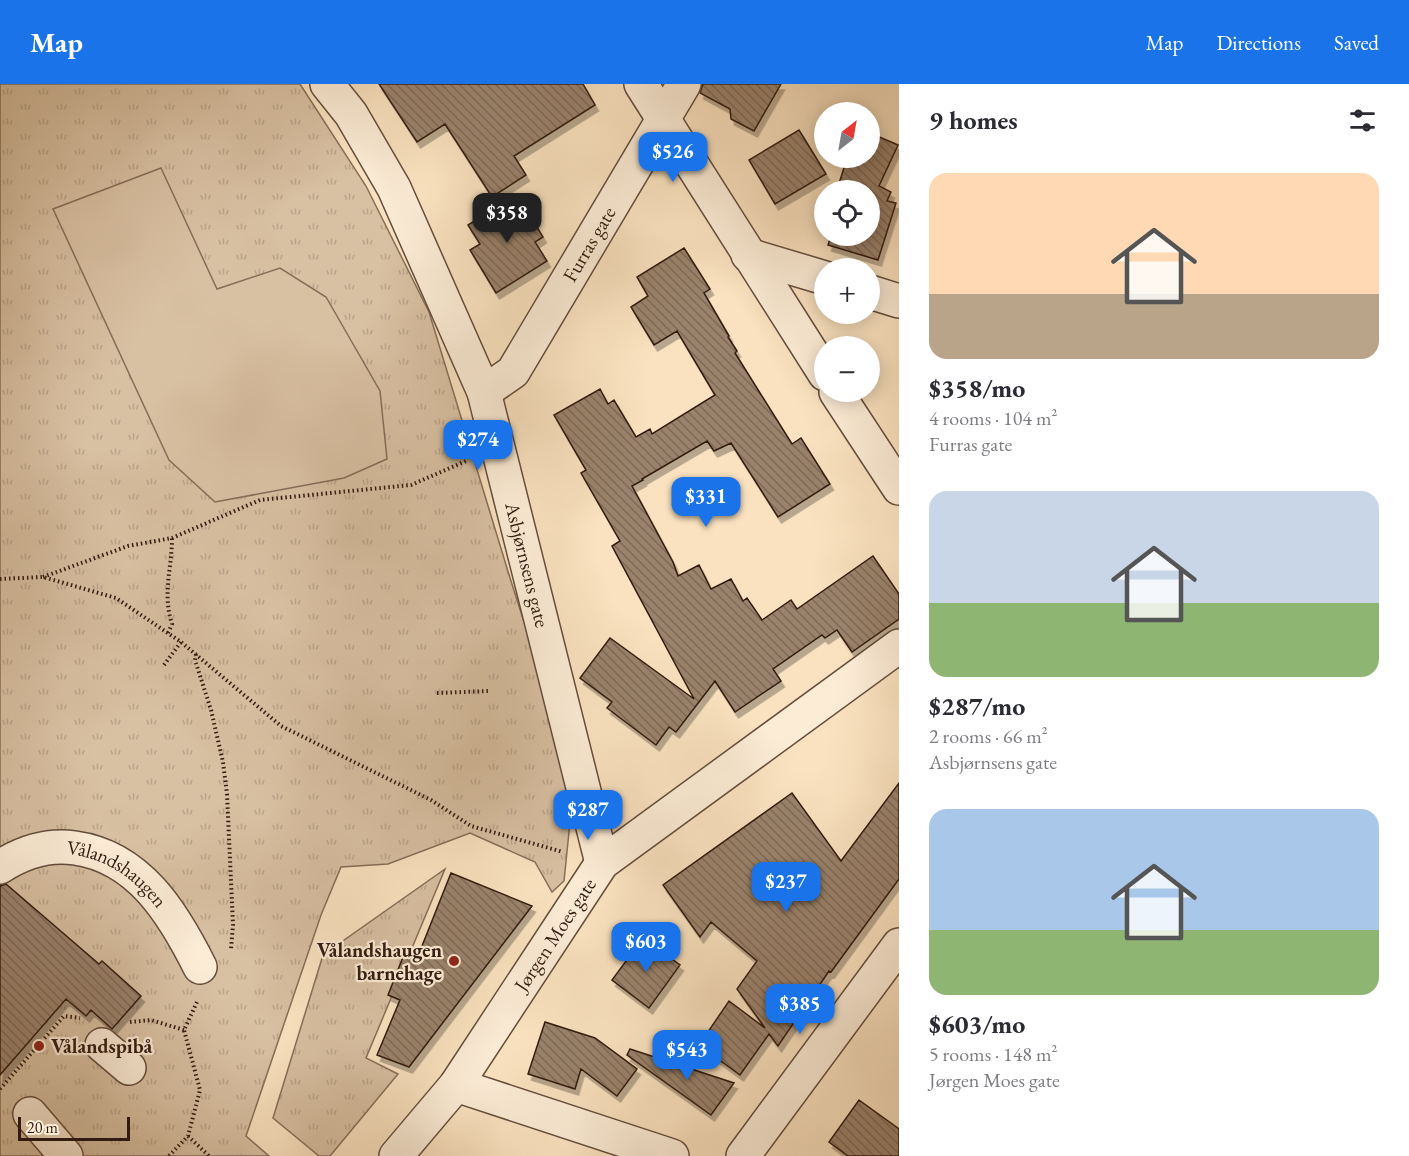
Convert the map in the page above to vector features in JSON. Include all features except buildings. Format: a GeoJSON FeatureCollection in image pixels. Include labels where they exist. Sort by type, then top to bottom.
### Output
{"type":"FeatureCollection","features":[{"type":"Feature","properties":{"kind":"street","name":"Asbjørnsens gate"},"geometry":{"type":"LineString","coordinates":[[327,84],[351,114],[394,188],[484,392],[602,863]]}},
{"type":"Feature","properties":{"kind":"street"},"geometry":{"type":"LineString","coordinates":[[641,84],[814,357]]}},
{"type":"Feature","properties":{"kind":"street","name":"Furras gate"},"geometry":{"type":"LineString","coordinates":[[484,392],[513,372],[684,84]]}},
{"type":"Feature","properties":{"kind":"street"},"geometry":{"type":"LineString","coordinates":[[748,255],[814,276]]}},
{"type":"Feature","properties":{"kind":"street"},"geometry":{"type":"LineString","coordinates":[[880,295],[899,301]]}},
{"type":"Feature","properties":{"kind":"street"},"geometry":{"type":"LineString","coordinates":[[843,402],[899,488]]}},
{"type":"Feature","properties":{"kind":"street","name":"Jørgen Moes gate"},"geometry":{"type":"LineString","coordinates":[[396,1156],[456,1085],[602,863],[899,646]]}},
{"type":"Feature","properties":{"kind":"street","name":"Vålandshaugen"},"geometry":{"type":"LineString","coordinates":[[0,867],[32,851],[61,846],[91,850],[117,860],[143,881],[214,962]]}},
{"type":"Feature","properties":{"kind":"street"},"geometry":{"type":"LineString","coordinates":[[743,1156],[899,945]]}},
{"type":"Feature","properties":{"kind":"street"},"geometry":{"type":"LineString","coordinates":[[102,1045],[129,1068]]}},
{"type":"Feature","properties":{"kind":"street"},"geometry":{"type":"LineString","coordinates":[[456,1085],[672,1156]]}},
{"type":"Feature","properties":{"kind":"street"},"geometry":{"type":"LineString","coordinates":[[30,1114],[66,1156]]}},
{"type":"Feature","properties":{"kind":"path"},"geometry":{"type":"LineString","coordinates":[[0,579],[43,577],[128,546],[172,538],[260,500],[411,485],[498,446]]}},
{"type":"Feature","properties":{"kind":"path"},"geometry":{"type":"LineString","coordinates":[[168,633],[172,624],[166,593],[172,538]]}},
{"type":"Feature","properties":{"kind":"path"},"geometry":{"type":"LineString","coordinates":[[43,577],[116,598],[181,642],[281,726],[431,800],[471,826],[602,863]]}},
{"type":"Feature","properties":{"kind":"path"},"geometry":{"type":"LineString","coordinates":[[164,665],[181,642]]}},
{"type":"Feature","properties":{"kind":"path"},"geometry":{"type":"LineString","coordinates":[[169,1156],[188,1136],[200,1090],[184,1030],[197,1002],[202,978],[214,962],[231,951],[233,925],[224,762],[195,660],[196,654]]}},
{"type":"Feature","properties":{"kind":"path"},"geometry":{"type":"LineString","coordinates":[[437,693],[489,691]]}},
{"type":"Feature","properties":{"kind":"path"},"geometry":{"type":"LineString","coordinates":[[0,1089],[64,1016]]}},
{"type":"Feature","properties":{"kind":"path"},"geometry":{"type":"LineString","coordinates":[[137,1020],[151,1020],[184,1030]]}},
{"type":"Feature","properties":{"kind":"path"},"geometry":{"type":"LineString","coordinates":[[188,1136],[209,1156]]}},
{"type":"Feature","properties":{"kind":"green space"},"geometry":{"type":"Polygon","coordinates":[[[0,84],[300,84],[366,186],[429,312],[571,769],[569,832],[564,881],[552,892],[535,862],[470,833],[388,864],[341,867],[321,915],[246,1136],[269,1156],[0,1156],[0,84]]]}},
{"type":"Feature","properties":{"kind":"green space"},"geometry":{"type":"Polygon","coordinates":[[[161,168],[217,289],[280,268],[326,297],[380,391],[387,459],[344,478],[215,502],[169,460],[53,209],[161,168]]]}},
{"type":"Feature","properties":{"kind":"green space"},"geometry":{"type":"Polygon","coordinates":[[[445,869],[366,1058],[398,1074],[330,1156],[319,1156],[273,1118],[323,955],[445,869]]]}},
{"type":"Feature","properties":{"kind":"place","name":"Vålandshaugen barnehage"},"geometry":{"type":"Point","coordinates":[454,961]}},
{"type":"Feature","properties":{"kind":"place","name":"Vålandspibå"},"geometry":{"type":"Point","coordinates":[39,1046]}}]}
